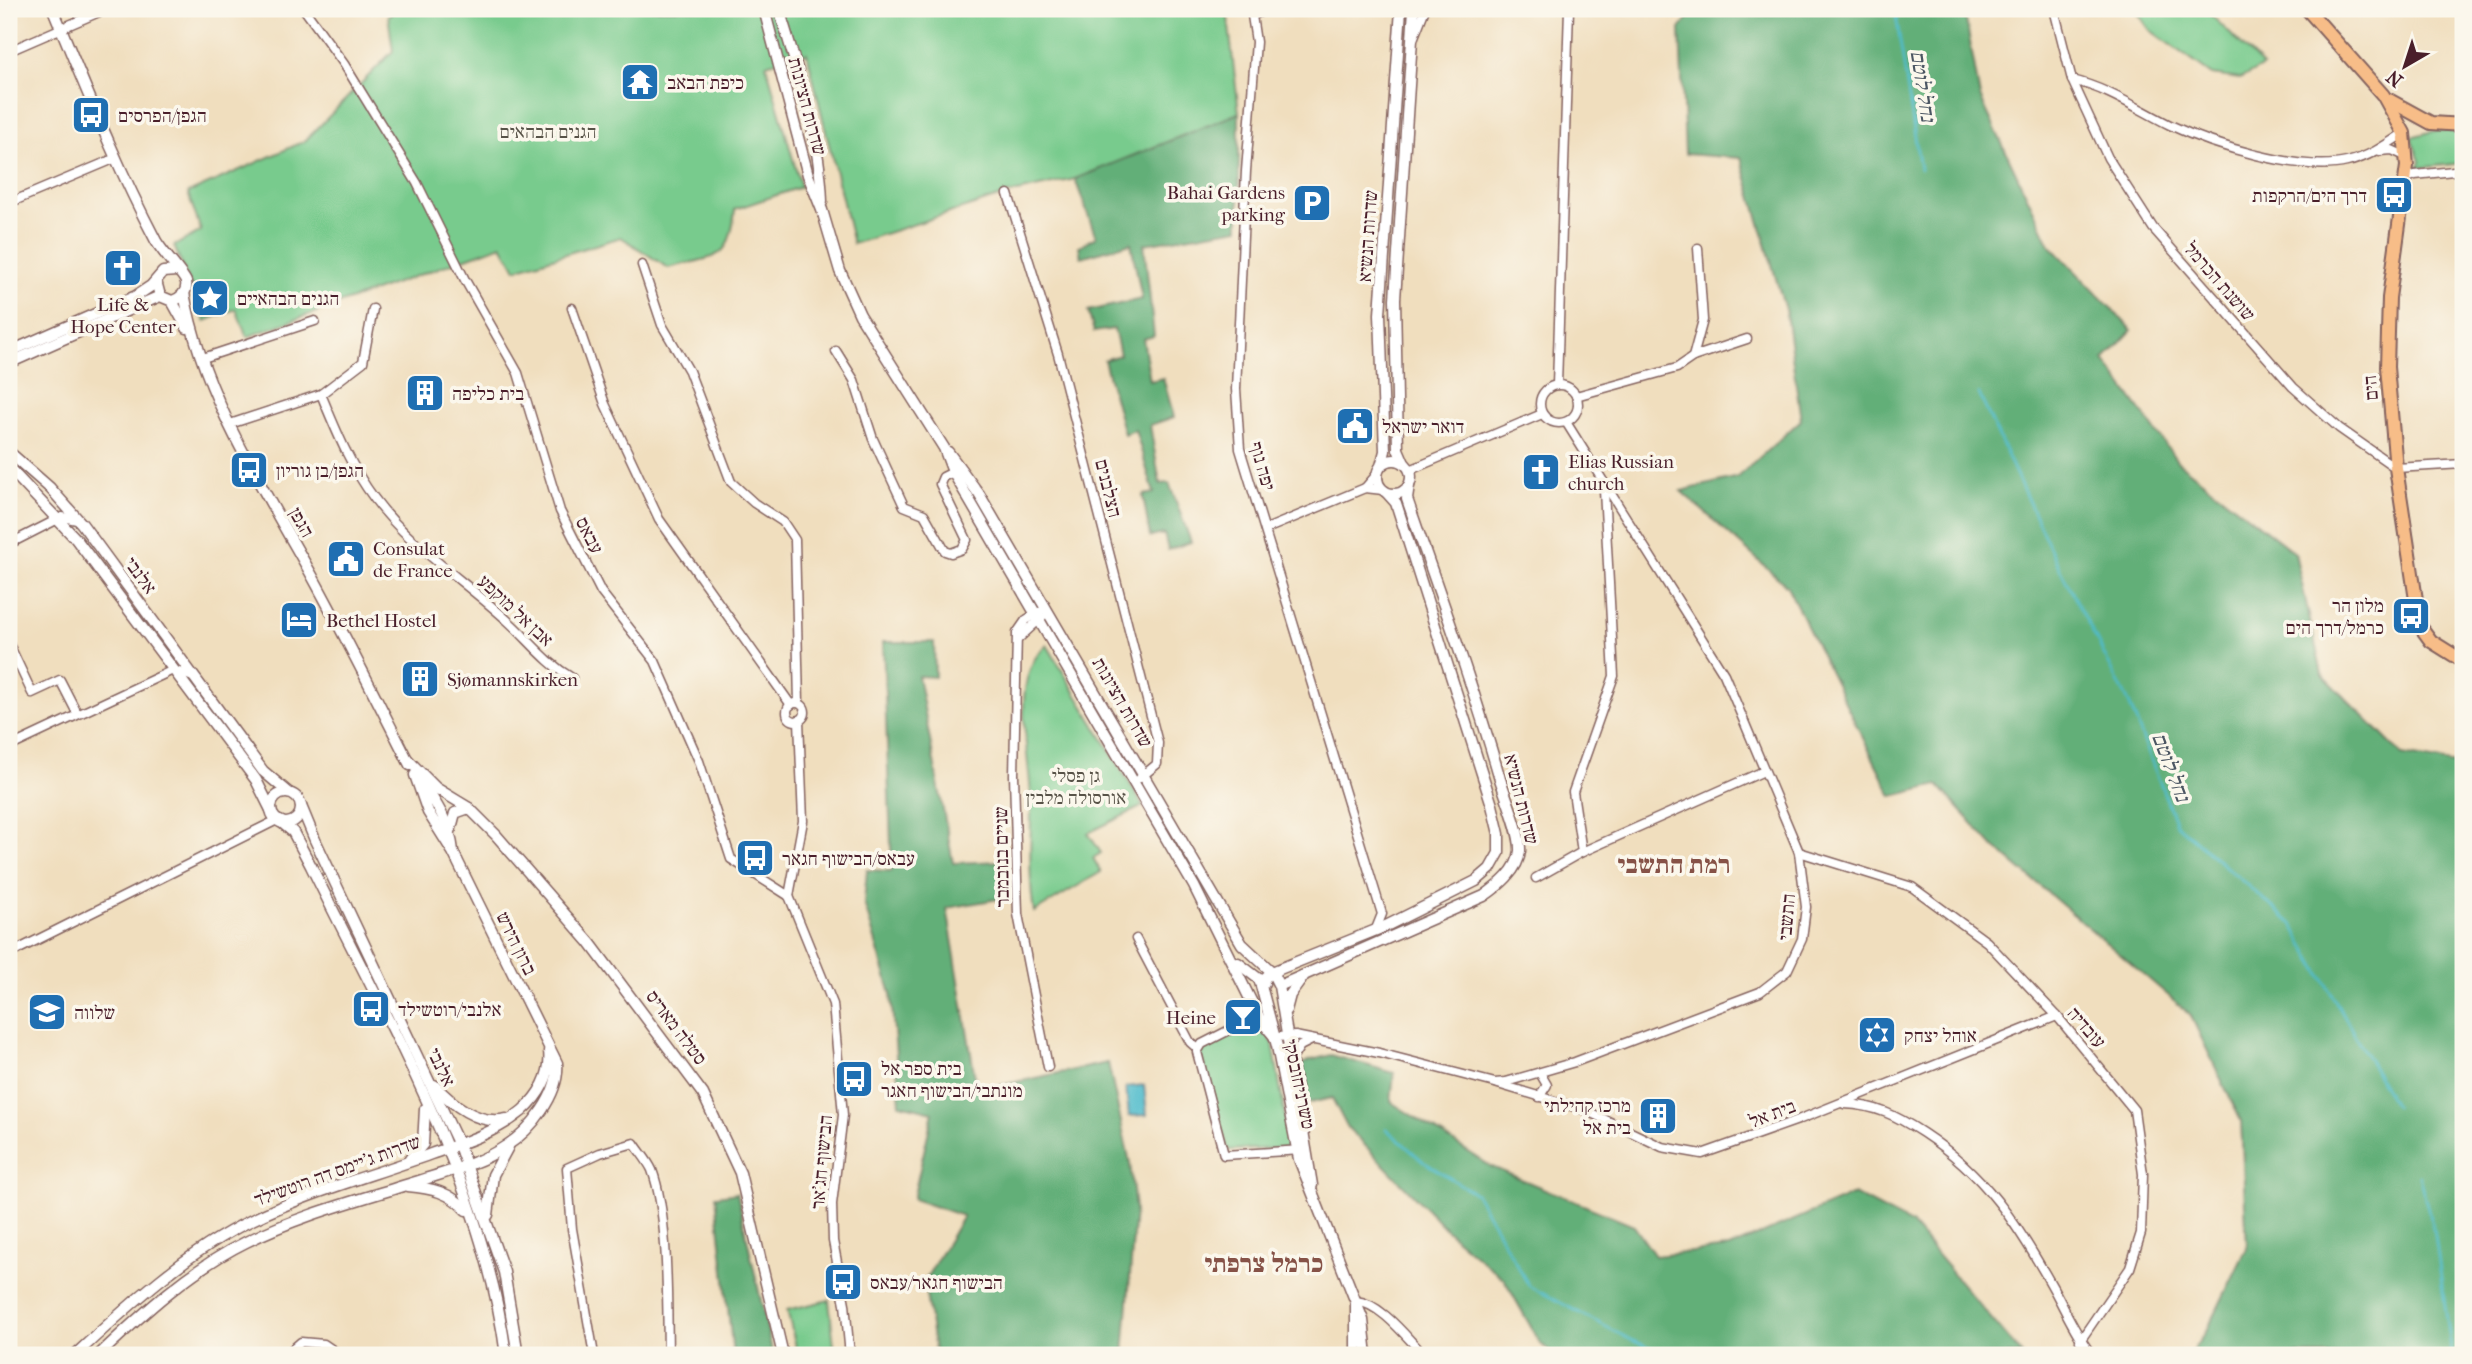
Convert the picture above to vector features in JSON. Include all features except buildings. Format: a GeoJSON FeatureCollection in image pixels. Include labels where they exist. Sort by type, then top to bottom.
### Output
{"type":"FeatureCollection","features":[{"type":"Feature","properties":{"kind":"main road"},"geometry":{"type":"LineString","coordinates":[[2307,9],[2382,95],[2417,118],[2431,123],[2463,125]]}},
{"type":"Feature","properties":{"kind":"main road","name":"הים"},"geometry":{"type":"LineString","coordinates":[[2382,95],[2404,133],[2407,157],[2389,298],[2387,354],[2396,468],[2420,626],[2431,641],[2463,661]]}},
{"type":"Feature","properties":{"kind":"main road"},"geometry":{"type":"LineString","coordinates":[[2404,133],[2431,123]]}},
{"type":"Feature","properties":{"kind":"street"},"geometry":{"type":"LineString","coordinates":[[9,363],[160,296],[172,301],[184,293],[186,282],[156,242],[116,158],[53,9]]}},
{"type":"Feature","properties":{"kind":"street"},"geometry":{"type":"LineString","coordinates":[[9,51],[106,9]]}},
{"type":"Feature","properties":{"kind":"street","name":"עבאס"},"geometry":{"type":"LineString","coordinates":[[304,9],[344,64],[416,183],[465,280],[518,373],[560,511],[601,592],[655,662],[699,761],[731,859],[789,896]]}},
{"type":"Feature","properties":{"kind":"street","name":"שדרות הציונות"},"geometry":{"type":"LineString","coordinates":[[764,9],[808,175],[852,301],[944,448],[953,472],[1134,782],[1230,954]]}},
{"type":"Feature","properties":{"kind":"street","name":"שדרות הציונות"},"geometry":{"type":"LineString","coordinates":[[779,9],[795,59],[821,172],[822,210]]}},
{"type":"Feature","properties":{"kind":"street"},"geometry":{"type":"LineString","coordinates":[[1253,12],[1266,9]]}},
{"type":"Feature","properties":{"kind":"street"},"geometry":{"type":"LineString","coordinates":[[1401,13],[1412,9]]}},
{"type":"Feature","properties":{"kind":"street","name":"שדרות הנשיא"},"geometry":{"type":"LineString","coordinates":[[1407,466],[1398,449],[1395,299],[1412,9]]}},
{"type":"Feature","properties":{"kind":"street"},"geometry":{"type":"LineString","coordinates":[[1412,41],[1425,9]]}},
{"type":"Feature","properties":{"kind":"street"},"geometry":{"type":"LineString","coordinates":[[1557,385],[1569,9]]}},
{"type":"Feature","properties":{"kind":"street","name":"שושנת הכרמל"},"geometry":{"type":"LineString","coordinates":[[2054,9],[2072,80],[2108,158],[2152,228],[2293,387],[2339,428],[2396,468]]}},
{"type":"Feature","properties":{"kind":"street","name":"יפה נוף"},"geometry":{"type":"LineString","coordinates":[[1253,12],[1256,42],[1246,157],[1236,419],[1243,464],[1266,529],[1382,914]]}},
{"type":"Feature","properties":{"kind":"street","name":"שדרות הנשיא"},"geometry":{"type":"LineString","coordinates":[[1380,469],[1385,451],[1381,286],[1401,13]]}},
{"type":"Feature","properties":{"kind":"street"},"geometry":{"type":"LineString","coordinates":[[2072,80],[2104,91],[2173,127],[2242,152],[2333,164],[2392,150],[2407,157]]}},
{"type":"Feature","properties":{"kind":"street"},"geometry":{"type":"LineString","coordinates":[[2377,152],[2404,133]]}},
{"type":"Feature","properties":{"kind":"street"},"geometry":{"type":"LineString","coordinates":[[9,203],[116,158]]}},
{"type":"Feature","properties":{"kind":"street"},"geometry":{"type":"LineString","coordinates":[[2405,179],[2414,175],[2463,170]]}},
{"type":"Feature","properties":{"kind":"street","name":"הצלבנים"},"geometry":{"type":"LineString","coordinates":[[1008,194],[1058,354],[1158,743],[1157,764],[1144,776]]}},
{"type":"Feature","properties":{"kind":"street"},"geometry":{"type":"LineString","coordinates":[[156,242],[163,272]]}},
{"type":"Feature","properties":{"kind":"street"},"geometry":{"type":"LineString","coordinates":[[1693,357],[1703,320],[1698,248]]}},
{"type":"Feature","properties":{"kind":"street"},"geometry":{"type":"LineString","coordinates":[[642,265],[662,325],[689,371],[731,482],[754,503],[783,522],[796,540],[795,704],[788,716],[799,720]]}},
{"type":"Feature","properties":{"kind":"street"},"geometry":{"type":"LineString","coordinates":[[9,352],[136,296],[163,272],[176,271]]}},
{"type":"Feature","properties":{"kind":"street"},"geometry":{"type":"LineString","coordinates":[[156,281],[160,296]]}},
{"type":"Feature","properties":{"kind":"street","name":"הגפן"},"geometry":{"type":"LineString","coordinates":[[184,293],[191,327],[230,424],[433,810]]}},
{"type":"Feature","properties":{"kind":"street","name":"הגפן"},"geometry":{"type":"LineString","coordinates":[[172,301],[203,358]]}},
{"type":"Feature","properties":{"kind":"street"},"geometry":{"type":"LineString","coordinates":[[572,308],[605,404],[659,519],[795,704],[805,710],[799,720],[803,821],[789,896]]}},
{"type":"Feature","properties":{"kind":"street"},"geometry":{"type":"LineString","coordinates":[[230,424],[321,394],[363,362],[373,309]]}},
{"type":"Feature","properties":{"kind":"street"},"geometry":{"type":"LineString","coordinates":[[203,358],[315,321]]}},
{"type":"Feature","properties":{"kind":"street"},"geometry":{"type":"LineString","coordinates":[[1576,396],[1677,368],[1693,357],[1747,339]]}},
{"type":"Feature","properties":{"kind":"street"},"geometry":{"type":"LineString","coordinates":[[836,351],[854,380],[873,439],[904,506],[924,514],[948,553],[962,549],[967,540],[940,484],[943,477],[953,472]]}},
{"type":"Feature","properties":{"kind":"street"},"geometry":{"type":"LineString","coordinates":[[1557,385],[1568,387],[1576,396],[1575,414],[1566,422],[1550,421],[1542,414],[1541,395],[1557,385]]}},
{"type":"Feature","properties":{"kind":"street","name":"אבן אל מוקפע"},"geometry":{"type":"LineString","coordinates":[[321,394],[347,456],[375,500],[414,540],[509,622],[553,667],[572,678]]}},
{"type":"Feature","properties":{"kind":"street"},"geometry":{"type":"LineString","coordinates":[[1266,529],[1365,488],[1391,460],[1407,466],[1542,414]]}},
{"type":"Feature","properties":{"kind":"street","name":"התשבי"},"geometry":{"type":"LineString","coordinates":[[1275,1037],[1288,1035],[1314,1040],[1495,1083],[1540,1073],[1748,996],[1774,983],[1794,962],[1802,939],[1806,907],[1799,852],[1724,674],[1566,422]]}},
{"type":"Feature","properties":{"kind":"street","name":"שדרות הציונות"},"geometry":{"type":"LineString","coordinates":[[944,448],[963,468],[979,494],[1242,944],[1272,972]]}},
{"type":"Feature","properties":{"kind":"street","name":"אלנבי"},"geometry":{"type":"LineString","coordinates":[[9,452],[50,488],[82,524],[263,771],[289,793],[298,797],[467,1165],[504,1272],[518,1355]]}},
{"type":"Feature","properties":{"kind":"street"},"geometry":{"type":"LineString","coordinates":[[2396,468],[2463,464]]}},
{"type":"Feature","properties":{"kind":"street"},"geometry":{"type":"LineString","coordinates":[[1365,488],[1399,494],[1409,486],[1407,466]]}},
{"type":"Feature","properties":{"kind":"street","name":"אלנבי"},"geometry":{"type":"LineString","coordinates":[[9,468],[60,519],[256,780],[276,817],[293,832],[421,1092],[446,1149],[490,1268],[506,1355]]}},
{"type":"Feature","properties":{"kind":"street"},"geometry":{"type":"LineString","coordinates":[[1380,469],[1385,491]]}},
{"type":"Feature","properties":{"kind":"street","name":"שדרות הנשיא"},"geometry":{"type":"LineString","coordinates":[[1279,986],[1483,896],[1509,874],[1520,850],[1485,726],[1407,499],[1409,486]]}},
{"type":"Feature","properties":{"kind":"street"},"geometry":{"type":"LineString","coordinates":[[1582,852],[1573,792],[1614,676],[1604,486]]}},
{"type":"Feature","properties":{"kind":"street","name":"שדרות הנשיא"},"geometry":{"type":"LineString","coordinates":[[1260,982],[1272,972],[1397,921],[1484,876],[1495,861],[1499,844],[1492,806],[1396,503],[1385,491]]}},
{"type":"Feature","properties":{"kind":"street"},"geometry":{"type":"LineString","coordinates":[[9,544],[60,519],[68,517],[82,524]]}},
{"type":"Feature","properties":{"kind":"street"},"geometry":{"type":"LineString","coordinates":[[1036,617],[1048,610]]}},
{"type":"Feature","properties":{"kind":"street","name":"שניים בנובמבר"},"geometry":{"type":"LineString","coordinates":[[1036,617],[1016,643],[1018,914],[1048,1068]]}},
{"type":"Feature","properties":{"kind":"street"},"geometry":{"type":"LineString","coordinates":[[9,644],[32,693],[60,680],[78,713]]}},
{"type":"Feature","properties":{"kind":"street"},"geometry":{"type":"LineString","coordinates":[[9,747],[173,670],[195,678]]}},
{"type":"Feature","properties":{"kind":"street","name":"סטלה מאריס"},"geometry":{"type":"LineString","coordinates":[[407,759],[442,793],[466,806],[590,943],[703,1094],[740,1173],[783,1355]]}},
{"type":"Feature","properties":{"kind":"street"},"geometry":{"type":"LineString","coordinates":[[1536,878],[1582,852],[1764,771]]}},
{"type":"Feature","properties":{"kind":"street"},"geometry":{"type":"LineString","coordinates":[[1134,782],[1144,776]]}},
{"type":"Feature","properties":{"kind":"street"},"geometry":{"type":"LineString","coordinates":[[276,817],[275,797],[289,793]]}},
{"type":"Feature","properties":{"kind":"street"},"geometry":{"type":"LineString","coordinates":[[9,954],[276,817],[296,819],[301,806]]}},
{"type":"Feature","properties":{"kind":"street"},"geometry":{"type":"LineString","coordinates":[[433,810],[466,806]]}},
{"type":"Feature","properties":{"kind":"street"},"geometry":{"type":"LineString","coordinates":[[450,832],[455,813],[466,806]]}},
{"type":"Feature","properties":{"kind":"street","name":"ברון הירש"},"geometry":{"type":"LineString","coordinates":[[433,810],[450,832],[453,852]]}},
{"type":"Feature","properties":{"kind":"street","name":"ברון הירש"},"geometry":{"type":"LineString","coordinates":[[433,810],[557,1063],[558,1072],[552,1092],[527,1128],[509,1145],[453,1170]]}},
{"type":"Feature","properties":{"kind":"street","name":"עובדיה"},"geometry":{"type":"LineString","coordinates":[[1799,852],[1912,887],[1987,942],[2057,1016],[2134,1110],[2143,1174],[2141,1233],[2130,1268],[2080,1341]]}},
{"type":"Feature","properties":{"kind":"street","name":"הבישוף חג'אר"},"geometry":{"type":"LineString","coordinates":[[789,896],[833,1004],[843,1115],[832,1203],[833,1241],[845,1304],[850,1355]]}},
{"type":"Feature","properties":{"kind":"street"},"geometry":{"type":"LineString","coordinates":[[1374,931],[1382,914],[1397,921]]}},
{"type":"Feature","properties":{"kind":"street"},"geometry":{"type":"LineString","coordinates":[[1136,939],[1191,1042],[1198,1049],[1224,1155],[1297,1151],[1306,1145]]}},
{"type":"Feature","properties":{"kind":"street"},"geometry":{"type":"LineString","coordinates":[[1230,954],[1260,982],[1279,986]]}},
{"type":"Feature","properties":{"kind":"street","name":"טשרניחובסקי"},"geometry":{"type":"LineString","coordinates":[[1230,954],[1256,1011],[1275,1037],[1297,1151],[1363,1320],[1367,1355]]}},
{"type":"Feature","properties":{"kind":"street","name":"טשרניחובסקי"},"geometry":{"type":"LineString","coordinates":[[1272,972],[1279,986],[1285,1014],[1312,1185]]}},
{"type":"Feature","properties":{"kind":"street"},"geometry":{"type":"LineString","coordinates":[[1285,1014],[1290,995],[1306,975]]}},
{"type":"Feature","properties":{"kind":"street"},"geometry":{"type":"LineString","coordinates":[[1260,982],[1275,1037]]}},
{"type":"Feature","properties":{"kind":"street"},"geometry":{"type":"LineString","coordinates":[[1198,1049],[1253,1018],[1256,1011]]}},
{"type":"Feature","properties":{"kind":"street","name":"בית אל"},"geometry":{"type":"LineString","coordinates":[[1495,1083],[1603,1116],[1662,1147],[1693,1154],[1712,1153],[2057,1016]]}},
{"type":"Feature","properties":{"kind":"street"},"geometry":{"type":"LineString","coordinates":[[1291,1062],[1300,1046],[1314,1040]]}},
{"type":"Feature","properties":{"kind":"street"},"geometry":{"type":"LineString","coordinates":[[446,1149],[513,1118],[541,1088],[550,1066],[549,1050]]}},
{"type":"Feature","properties":{"kind":"street"},"geometry":{"type":"LineString","coordinates":[[1539,1097],[1547,1085],[1540,1073]]}},
{"type":"Feature","properties":{"kind":"street"},"geometry":{"type":"LineString","coordinates":[[1527,1094],[1526,1084],[1531,1075]]}},
{"type":"Feature","properties":{"kind":"street"},"geometry":{"type":"LineString","coordinates":[[428,1079],[447,1098],[471,1114],[497,1121],[513,1118]]}},
{"type":"Feature","properties":{"kind":"street"},"geometry":{"type":"LineString","coordinates":[[404,1164],[424,1144],[426,1120],[421,1092]]}},
{"type":"Feature","properties":{"kind":"street"},"geometry":{"type":"LineString","coordinates":[[1838,1104],[1889,1111],[1948,1149],[1995,1194],[2052,1285],[2080,1341],[2092,1355]]}},
{"type":"Feature","properties":{"kind":"street"},"geometry":{"type":"LineString","coordinates":[[594,1355],[572,1229],[567,1168],[600,1153],[634,1143],[652,1169],[659,1204],[666,1283],[668,1355]]}},
{"type":"Feature","properties":{"kind":"street"},"geometry":{"type":"LineString","coordinates":[[490,1226],[488,1204],[493,1175],[509,1145]]}},
{"type":"Feature","properties":{"kind":"street","name":"שדרות ג'יימס דה רוטשילד"},"geometry":{"type":"LineString","coordinates":[[75,1355],[114,1318],[205,1248],[251,1221],[312,1195],[446,1149]]}},
{"type":"Feature","properties":{"kind":"street","name":"שדרות ג'יימס דה רוטשילד"},"geometry":{"type":"LineString","coordinates":[[99,1355],[137,1319],[197,1272],[244,1243],[284,1224],[453,1170]]}},
{"type":"Feature","properties":{"kind":"street"},"geometry":{"type":"LineString","coordinates":[[404,1186],[429,1188],[449,1196],[471,1217]]}},
{"type":"Feature","properties":{"kind":"street"},"geometry":{"type":"LineString","coordinates":[[1356,1301],[1366,1303],[1382,1315],[1424,1355]]}},
{"type":"Feature","properties":{"kind":"street","name":"טשרניחובסקי"},"geometry":{"type":"LineString","coordinates":[[1356,1301],[1356,1355]]}},
{"type":"Feature","properties":{"kind":"street"},"geometry":{"type":"LineString","coordinates":[[286,1355],[301,1342],[324,1344],[340,1355]]}},
{"type":"Feature","properties":{"kind":"green space","name":"הגנים הבהאים"},"geometry":{"type":"Polygon","coordinates":[[[400,9],[1227,9],[1239,113],[1075,179],[1008,194],[853,244],[807,53],[766,64],[801,187],[735,209],[729,240],[718,254],[668,268],[621,237],[516,269],[502,245],[247,337],[236,309],[205,321],[174,246],[201,231],[188,193],[305,141],[393,51],[388,15],[400,9]]]}},
{"type":"Feature","properties":{"kind":"green space"},"geometry":{"type":"Polygon","coordinates":[[[1691,9],[1964,9],[1980,97],[2050,245],[2132,330],[2104,360],[2178,462],[2295,553],[2322,674],[2402,755],[2463,765],[2463,1355],[2190,1355],[2208,1328],[2247,1248],[2241,1121],[2190,1014],[1992,845],[1938,785],[1892,796],[1787,586],[1681,491],[1738,477],[1801,420],[1786,313],[1741,158],[1685,154],[1680,29],[1691,15],[1691,9]]]}},
{"type":"Feature","properties":{"kind":"green space"},"geometry":{"type":"Polygon","coordinates":[[[2135,9],[2205,9],[2263,66],[2240,79],[2212,75],[2150,30],[2135,9]]]}},
{"type":"Feature","properties":{"kind":"green space"},"geometry":{"type":"Polygon","coordinates":[[[1239,113],[1239,228],[1144,244],[1154,336],[1143,339],[1150,381],[1163,378],[1174,417],[1150,425],[1160,484],[1169,483],[1191,542],[1168,550],[1164,534],[1150,537],[1143,495],[1154,493],[1135,430],[1124,434],[1104,360],[1120,355],[1114,329],[1094,332],[1088,311],[1142,299],[1131,243],[1081,257],[1079,246],[1096,237],[1075,179],[1239,113]]]}},
{"type":"Feature","properties":{"kind":"green space"},"geometry":{"type":"Polygon","coordinates":[[[2438,130],[2463,132],[2463,163],[2418,168],[2420,161],[2411,137],[2438,130]]]}},
{"type":"Feature","properties":{"kind":"green space"},"geometry":{"type":"Polygon","coordinates":[[[883,642],[934,642],[935,677],[918,676],[953,863],[1002,861],[1004,898],[947,908],[977,1090],[1108,1063],[1130,1163],[1135,1209],[1124,1355],[931,1355],[935,1351],[924,1282],[963,1216],[913,1199],[933,1112],[900,1104],[891,994],[864,903],[867,870],[892,871],[883,642]]]}},
{"type":"Feature","properties":{"kind":"green space","name":"גן פסלי אורסולה מלבין"},"geometry":{"type":"Polygon","coordinates":[[[1047,645],[1143,806],[1088,833],[1101,853],[1093,858],[1101,872],[1034,912],[1024,698],[1027,677],[1035,659],[1047,645]]]}},
{"type":"Feature","properties":{"kind":"green space"},"geometry":{"type":"Polygon","coordinates":[[[1257,1021],[1273,1043],[1290,1148],[1228,1150],[1200,1054],[1205,1045],[1257,1021]]]}},
{"type":"Feature","properties":{"kind":"green space"},"geometry":{"type":"Polygon","coordinates":[[[1331,1055],[1394,1073],[1391,1102],[1492,1167],[1634,1226],[1655,1256],[1729,1248],[1854,1194],[1911,1224],[2022,1355],[1554,1355],[1540,1343],[1504,1279],[1454,1237],[1347,1127],[1332,1098],[1305,1104],[1296,1068],[1308,1061],[1331,1055]]]}},
{"type":"Feature","properties":{"kind":"green space"},"geometry":{"type":"Polygon","coordinates":[[[737,1193],[773,1355],[733,1355],[716,1196],[737,1193]]]}},
{"type":"Feature","properties":{"kind":"green space"},"geometry":{"type":"Polygon","coordinates":[[[829,1300],[835,1355],[798,1355],[787,1310],[829,1300]]]}},
{"type":"Feature","properties":{"kind":"water"},"geometry":{"type":"Polygon","coordinates":[[[1144,1085],[1147,1115],[1129,1116],[1126,1087],[1144,1085]]]}},
{"type":"Feature","properties":{"kind":"waterway","name":"נחל לוטם"},"geometry":{"type":"LineString","coordinates":[[1895,9],[1920,169]]}},
{"type":"Feature","properties":{"kind":"waterway","name":"נחל לוטם"},"geometry":{"type":"LineString","coordinates":[[1979,394],[2055,559],[2129,703],[2176,824],[2292,924],[2395,1106]]}},
{"type":"Feature","properties":{"kind":"waterway"},"geometry":{"type":"LineString","coordinates":[[1386,1129],[1424,1162],[1476,1194],[1529,1286],[1633,1341],[1671,1355]]}},
{"type":"Feature","properties":{"kind":"waterway","name":"נחל לוטם"},"geometry":{"type":"LineString","coordinates":[[2419,1176],[2435,1235],[2452,1355]]}},
{"type":"Feature","properties":{"kind":"place","name":"כיפת הבאב"},"geometry":{"type":"Point","coordinates":[640,82]}},
{"type":"Feature","properties":{"kind":"place","name":"הגפן/הפרסים"},"geometry":{"type":"Point","coordinates":[91,115]}},
{"type":"Feature","properties":{"kind":"place","name":"דרך הים/הרקפות"},"geometry":{"type":"Point","coordinates":[2394,195]}},
{"type":"Feature","properties":{"kind":"place","name":"Bahai Gardens parking"},"geometry":{"type":"Point","coordinates":[1312,203]}},
{"type":"Feature","properties":{"kind":"place","name":"Life & Hope Center"},"geometry":{"type":"Point","coordinates":[123,268]}},
{"type":"Feature","properties":{"kind":"place","name":"הגנים הבהאיים"},"geometry":{"type":"Point","coordinates":[210,298]}},
{"type":"Feature","properties":{"kind":"place","name":"בית כליפה"},"geometry":{"type":"Point","coordinates":[425,393]}},
{"type":"Feature","properties":{"kind":"place","name":"דואר ישראל"},"geometry":{"type":"Point","coordinates":[1355,426]}},
{"type":"Feature","properties":{"kind":"place","name":"הגפן/בן גוריון"},"geometry":{"type":"Point","coordinates":[249,470]}},
{"type":"Feature","properties":{"kind":"place","name":"Elias Russian church"},"geometry":{"type":"Point","coordinates":[1541,472]}},
{"type":"Feature","properties":{"kind":"place","name":"Consulat de France"},"geometry":{"type":"Point","coordinates":[346,559]}},
{"type":"Feature","properties":{"kind":"place","name":"מלון הר כרמל/דרך הים"},"geometry":{"type":"Point","coordinates":[2411,616]}},
{"type":"Feature","properties":{"kind":"place","name":"Bethel Hostel"},"geometry":{"type":"Point","coordinates":[299,620]}},
{"type":"Feature","properties":{"kind":"place","name":"Sjømannskirken"},"geometry":{"type":"Point","coordinates":[420,679]}},
{"type":"Feature","properties":{"kind":"place","name":"עבאס/הבישוף חגאר"},"geometry":{"type":"Point","coordinates":[755,858]}},
{"type":"Feature","properties":{"kind":"place","name":"אלנבי/רוטשילד"},"geometry":{"type":"Point","coordinates":[371,1009]}},
{"type":"Feature","properties":{"kind":"place","name":"שלווה"},"geometry":{"type":"Point","coordinates":[47,1012]}},
{"type":"Feature","properties":{"kind":"place","name":"Heine"},"geometry":{"type":"Point","coordinates":[1243,1017]}},
{"type":"Feature","properties":{"kind":"place","name":"אוהל יצחק"},"geometry":{"type":"Point","coordinates":[1877,1035]}},
{"type":"Feature","properties":{"kind":"place","name":"בית ספר אל מונתבי/הבישוף חאגר"},"geometry":{"type":"Point","coordinates":[854,1079]}},
{"type":"Feature","properties":{"kind":"place","name":"מרכז קהילתי בית אל"},"geometry":{"type":"Point","coordinates":[1658,1116]}},
{"type":"Feature","properties":{"kind":"place","name":"הבישוף חגאר/עבאס"},"geometry":{"type":"Point","coordinates":[843,1282]}},
{"type":"Feature","properties":{"kind":"district","name":"רמת התשבי"},"geometry":{"type":"Point","coordinates":[1674,864]}},
{"type":"Feature","properties":{"kind":"district","name":"כרמל צרפתי"},"geometry":{"type":"Point","coordinates":[1264,1263]}}]}
